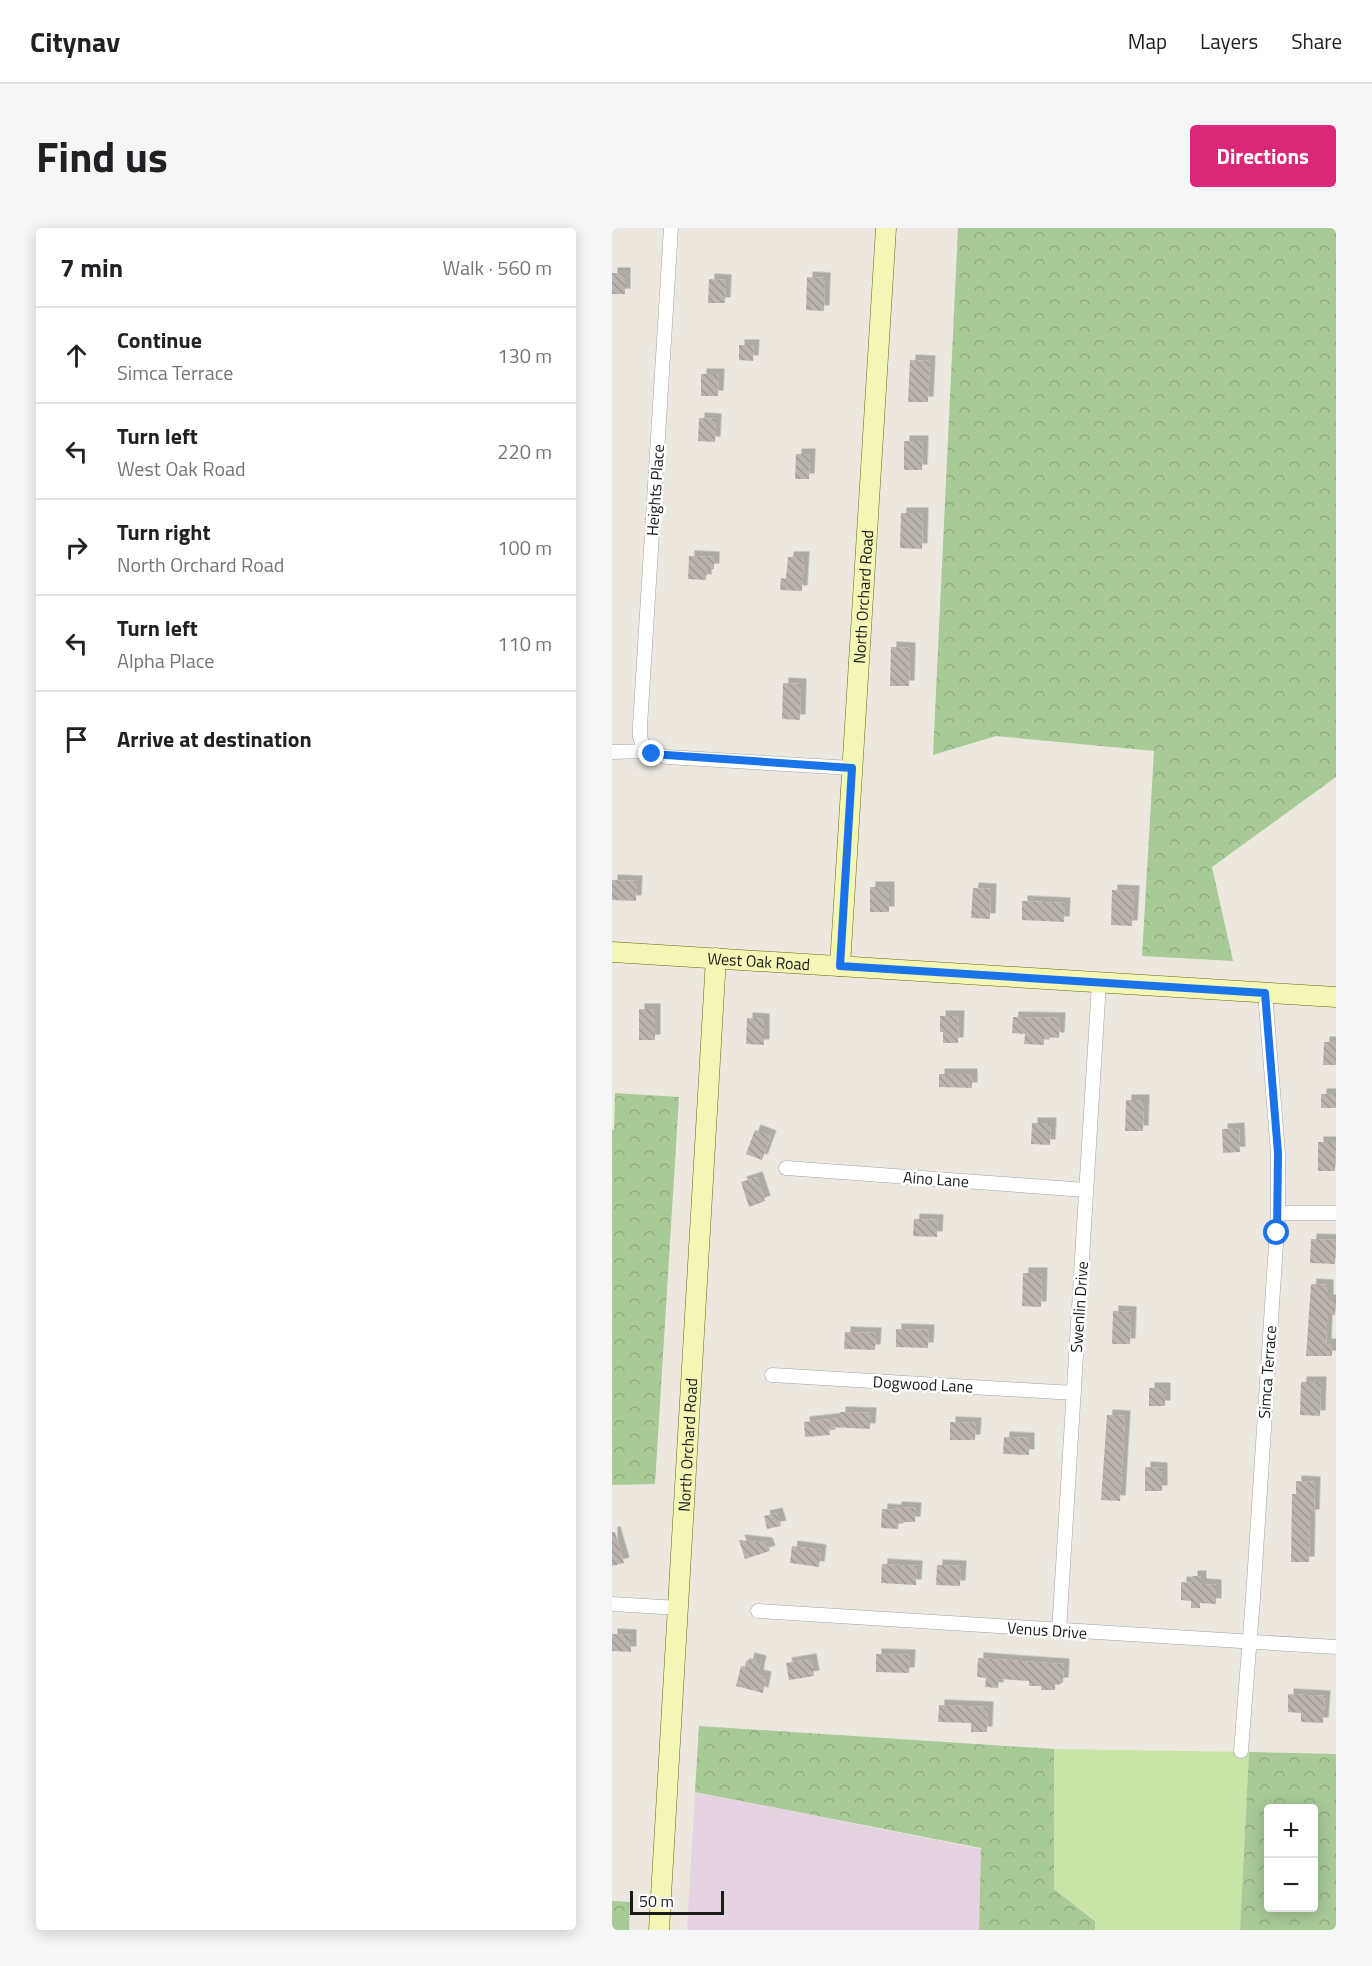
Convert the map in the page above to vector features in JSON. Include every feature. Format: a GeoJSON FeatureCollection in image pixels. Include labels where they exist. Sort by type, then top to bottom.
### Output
{"type":"FeatureCollection","features":[{"type":"Feature","properties":{"kind":"street","name":"Heights Place"},"geometry":{"type":"LineString","coordinates":[[645,751],[640,737],[640,726],[671,228]]}},
{"type":"Feature","properties":{"kind":"street","name":"North Orchard Road"},"geometry":{"type":"LineString","coordinates":[[840,966],[886,228]]}},
{"type":"Feature","properties":{"kind":"street"},"geometry":{"type":"LineString","coordinates":[[612,752],[645,751],[667,757],[852,768]]}},
{"type":"Feature","properties":{"kind":"street","name":"West Oak Road"},"geometry":{"type":"LineString","coordinates":[[612,952],[1336,997]]}},
{"type":"Feature","properties":{"kind":"street","name":"North Orchard Road"},"geometry":{"type":"LineString","coordinates":[[660,1930],[716,958]]}},
{"type":"Feature","properties":{"kind":"street","name":"Swenlin Drive"},"geometry":{"type":"LineString","coordinates":[[1059,1631],[1099,983]]}},
{"type":"Feature","properties":{"kind":"street","name":"Simca Terrace"},"geometry":{"type":"LineString","coordinates":[[1241,1751],[1278,1213],[1278,1153],[1265,993]]}},
{"type":"Feature","properties":{"kind":"street","name":"Aino Lane"},"geometry":{"type":"LineString","coordinates":[[786,1168],[1086,1190]]}},
{"type":"Feature","properties":{"kind":"street"},"geometry":{"type":"LineString","coordinates":[[1278,1213],[1336,1213]]}},
{"type":"Feature","properties":{"kind":"street","name":"Dogwood Lane"},"geometry":{"type":"LineString","coordinates":[[772,1375],[1074,1393]]}},
{"type":"Feature","properties":{"kind":"street"},"geometry":{"type":"LineString","coordinates":[[612,1604],[679,1608]]}},
{"type":"Feature","properties":{"kind":"street","name":"Venus Drive"},"geometry":{"type":"LineString","coordinates":[[758,1611],[1336,1647]]}},
{"type":"Feature","properties":{"kind":"shaded area"},"geometry":{"type":"Polygon","coordinates":[[[695,1792],[981,1849],[979,1930],[687,1930],[695,1792]]]}},
{"type":"Feature","properties":{"kind":"green space"},"geometry":{"type":"Polygon","coordinates":[[[958,228],[1336,228],[1336,777],[1212,867],[1233,961],[1142,956],[1154,751],[996,736],[933,755],[958,228]]]}},
{"type":"Feature","properties":{"kind":"green space"},"geometry":{"type":"Polygon","coordinates":[[[615,1093],[679,1097],[655,1484],[612,1485],[612,1130],[614,1130],[615,1093]]]}},
{"type":"Feature","properties":{"kind":"green space"},"geometry":{"type":"Polygon","coordinates":[[[699,1726],[1054,1749],[1054,1889],[1095,1921],[1095,1930],[979,1930],[981,1848],[695,1792],[699,1726]]]}},
{"type":"Feature","properties":{"kind":"green space"},"geometry":{"type":"Polygon","coordinates":[[[1054,1749],[1249,1752],[1240,1930],[1095,1930],[1095,1920],[1054,1889],[1054,1749]]]}},
{"type":"Feature","properties":{"kind":"green space"},"geometry":{"type":"Polygon","coordinates":[[[1249,1752],[1336,1754],[1336,1930],[1240,1930],[1249,1752]]]}},
{"type":"Feature","properties":{"kind":"green space"},"geometry":{"type":"Polygon","coordinates":[[[612,1901],[630,1902],[629,1930],[612,1930],[612,1901]]]}},
{"type":"Feature","properties":{"kind":"building"},"geometry":{"type":"Polygon","coordinates":[[[612,273],[625,273],[625,294],[612,294],[612,273]]]}},
{"type":"Feature","properties":{"kind":"building"},"geometry":{"type":"Polygon","coordinates":[[[807,277],[825,278],[824,311],[806,310],[807,277]]]}},
{"type":"Feature","properties":{"kind":"building"},"geometry":{"type":"Polygon","coordinates":[[[709,279],[726,280],[725,303],[708,303],[709,279]]]}},
{"type":"Feature","properties":{"kind":"building"},"geometry":{"type":"Polygon","coordinates":[[[739,345],[754,345],[753,361],[739,360],[739,345]]]}},
{"type":"Feature","properties":{"kind":"building"},"geometry":{"type":"Polygon","coordinates":[[[910,360],[930,361],[928,402],[908,402],[910,360]]]}},
{"type":"Feature","properties":{"kind":"building"},"geometry":{"type":"Polygon","coordinates":[[[701,374],[719,374],[718,396],[701,396],[701,374]]]}},
{"type":"Feature","properties":{"kind":"building"},"geometry":{"type":"Polygon","coordinates":[[[699,418],[716,419],[715,442],[698,441],[699,418]]]}},
{"type":"Feature","properties":{"kind":"building"},"geometry":{"type":"Polygon","coordinates":[[[904,441],[923,441],[922,470],[904,470],[904,441]]]}},
{"type":"Feature","properties":{"kind":"building"},"geometry":{"type":"Polygon","coordinates":[[[796,454],[810,454],[809,479],[795,479],[796,454]]]}},
{"type":"Feature","properties":{"kind":"building"},"geometry":{"type":"Polygon","coordinates":[[[901,513],[923,513],[922,549],[900,548],[901,513]]]}},
{"type":"Feature","properties":{"kind":"building"},"geometry":{"type":"Polygon","coordinates":[[[689,556],[714,557],[714,569],[707,569],[706,580],[688,579],[689,556]]]}},
{"type":"Feature","properties":{"kind":"building"},"geometry":{"type":"Polygon","coordinates":[[[788,557],[804,557],[802,591],[780,590],[781,578],[786,579],[788,557]]]}},
{"type":"Feature","properties":{"kind":"building"},"geometry":{"type":"Polygon","coordinates":[[[891,647],[910,648],[909,686],[890,686],[891,647]]]}},
{"type":"Feature","properties":{"kind":"building"},"geometry":{"type":"Polygon","coordinates":[[[783,683],[801,684],[800,720],[782,719],[783,683]]]}},
{"type":"Feature","properties":{"kind":"building"},"geometry":{"type":"Polygon","coordinates":[[[612,880],[637,881],[636,901],[612,900],[612,880]]]}},
{"type":"Feature","properties":{"kind":"building"},"geometry":{"type":"Polygon","coordinates":[[[870,887],[889,887],[889,912],[870,912],[870,887]]]}},
{"type":"Feature","properties":{"kind":"building"},"geometry":{"type":"Polygon","coordinates":[[[973,888],[991,889],[990,919],[971,918],[973,888]]]}},
{"type":"Feature","properties":{"kind":"building"},"geometry":{"type":"Polygon","coordinates":[[[1112,890],[1134,891],[1132,926],[1111,925],[1112,890]]]}},
{"type":"Feature","properties":{"kind":"building"},"geometry":{"type":"Polygon","coordinates":[[[1022,901],[1065,903],[1064,922],[1022,920],[1022,901]]]}},
{"type":"Feature","properties":{"kind":"building"},"geometry":{"type":"Polygon","coordinates":[[[639,1009],[655,1009],[655,1040],[639,1040],[639,1009]]]}},
{"type":"Feature","properties":{"kind":"building"},"geometry":{"type":"Polygon","coordinates":[[[940,1016],[959,1016],[958,1043],[943,1043],[940,1016]]]}},
{"type":"Feature","properties":{"kind":"building"},"geometry":{"type":"Polygon","coordinates":[[[1013,1017],[1060,1018],[1059,1038],[1044,1037],[1044,1045],[1024,1044],[1025,1034],[1012,1033],[1013,1017]]]}},
{"type":"Feature","properties":{"kind":"building"},"geometry":{"type":"Polygon","coordinates":[[[747,1018],[764,1019],[764,1045],[746,1044],[747,1018]]]}},
{"type":"Feature","properties":{"kind":"building"},"geometry":{"type":"Polygon","coordinates":[[[1324,1042],[1336,1042],[1336,1065],[1323,1065],[1324,1042]]]}},
{"type":"Feature","properties":{"kind":"building"},"geometry":{"type":"Polygon","coordinates":[[[939,1074],[972,1074],[972,1088],[939,1087],[939,1074]]]}},
{"type":"Feature","properties":{"kind":"building"},"geometry":{"type":"Polygon","coordinates":[[[1321,1094],[1336,1094],[1336,1108],[1321,1108],[1321,1094]]]}},
{"type":"Feature","properties":{"kind":"building"},"geometry":{"type":"Polygon","coordinates":[[[1126,1100],[1144,1100],[1143,1131],[1125,1131],[1126,1100]]]}},
{"type":"Feature","properties":{"kind":"building"},"geometry":{"type":"Polygon","coordinates":[[[1032,1123],[1051,1123],[1050,1145],[1031,1144],[1032,1123]]]}},
{"type":"Feature","properties":{"kind":"building"},"geometry":{"type":"Polygon","coordinates":[[[1239,1128],[1240,1152],[1223,1153],[1222,1129],[1239,1128]]]}},
{"type":"Feature","properties":{"kind":"building"},"geometry":{"type":"Polygon","coordinates":[[[755,1130],[771,1136],[762,1160],[746,1154],[755,1130]]]}},
{"type":"Feature","properties":{"kind":"building"},"geometry":{"type":"Polygon","coordinates":[[[1318,1142],[1336,1142],[1335,1171],[1318,1171],[1318,1142]]]}},
{"type":"Feature","properties":{"kind":"building"},"geometry":{"type":"Polygon","coordinates":[[[757,1177],[765,1201],[749,1207],[741,1182],[757,1177]]]}},
{"type":"Feature","properties":{"kind":"building"},"geometry":{"type":"Polygon","coordinates":[[[914,1219],[938,1220],[937,1237],[913,1236],[914,1219]]]}},
{"type":"Feature","properties":{"kind":"building"},"geometry":{"type":"Polygon","coordinates":[[[1311,1239],[1336,1240],[1335,1264],[1310,1263],[1311,1239]]]}},
{"type":"Feature","properties":{"kind":"building"},"geometry":{"type":"Polygon","coordinates":[[[1023,1273],[1042,1273],[1041,1307],[1022,1306],[1023,1273]]]}},
{"type":"Feature","properties":{"kind":"building"},"geometry":{"type":"Polygon","coordinates":[[[1311,1284],[1328,1285],[1328,1300],[1336,1300],[1335,1315],[1328,1315],[1327,1319],[1326,1344],[1332,1344],[1332,1356],[1306,1356],[1311,1284]]]}},
{"type":"Feature","properties":{"kind":"building"},"geometry":{"type":"Polygon","coordinates":[[[1113,1311],[1131,1312],[1130,1344],[1112,1344],[1113,1311]]]}},
{"type":"Feature","properties":{"kind":"building"},"geometry":{"type":"Polygon","coordinates":[[[896,1329],[929,1330],[928,1348],[896,1347],[896,1329]]]}},
{"type":"Feature","properties":{"kind":"building"},"geometry":{"type":"Polygon","coordinates":[[[845,1332],[876,1333],[875,1350],[844,1349],[845,1332]]]}},
{"type":"Feature","properties":{"kind":"building"},"geometry":{"type":"Polygon","coordinates":[[[1301,1382],[1321,1382],[1320,1416],[1300,1415],[1301,1382]]]}},
{"type":"Feature","properties":{"kind":"building"},"geometry":{"type":"Polygon","coordinates":[[[1149,1388],[1165,1388],[1165,1406],[1149,1406],[1149,1388]]]}},
{"type":"Feature","properties":{"kind":"building"},"geometry":{"type":"Polygon","coordinates":[[[840,1412],[871,1413],[870,1429],[829,1427],[830,1435],[805,1437],[804,1422],[840,1418],[840,1412]]]}},
{"type":"Feature","properties":{"kind":"building"},"geometry":{"type":"Polygon","coordinates":[[[1107,1415],[1125,1416],[1120,1501],[1101,1500],[1107,1415]]]}},
{"type":"Feature","properties":{"kind":"building"},"geometry":{"type":"Polygon","coordinates":[[[950,1422],[976,1423],[975,1440],[950,1440],[950,1422]]]}},
{"type":"Feature","properties":{"kind":"building"},"geometry":{"type":"Polygon","coordinates":[[[1004,1437],[1029,1438],[1029,1455],[1003,1454],[1004,1437]]]}},
{"type":"Feature","properties":{"kind":"building"},"geometry":{"type":"Polygon","coordinates":[[[1145,1467],[1162,1468],[1162,1491],[1145,1491],[1145,1467]]]}},
{"type":"Feature","properties":{"kind":"building"},"geometry":{"type":"Polygon","coordinates":[[[1296,1481],[1315,1482],[1314,1515],[1310,1515],[1309,1562],[1291,1562],[1292,1494],[1296,1494],[1296,1481]]]}},
{"type":"Feature","properties":{"kind":"building"},"geometry":{"type":"Polygon","coordinates":[[[896,1507],[916,1508],[915,1522],[899,1522],[898,1529],[881,1528],[882,1509],[896,1510],[896,1507]]]}},
{"type":"Feature","properties":{"kind":"building"},"geometry":{"type":"Polygon","coordinates":[[[777,1513],[781,1526],[767,1529],[764,1516],[777,1513]]]}},
{"type":"Feature","properties":{"kind":"building"},"geometry":{"type":"Polygon","coordinates":[[[612,1532],[615,1532],[624,1563],[612,1566],[612,1532]]]}},
{"type":"Feature","properties":{"kind":"building"},"geometry":{"type":"Polygon","coordinates":[[[739,1540],[767,1543],[770,1551],[745,1559],[739,1540]]]}},
{"type":"Feature","properties":{"kind":"building"},"geometry":{"type":"Polygon","coordinates":[[[792,1546],[821,1550],[819,1567],[790,1563],[792,1546]]]}},
{"type":"Feature","properties":{"kind":"building"},"geometry":{"type":"Polygon","coordinates":[[[882,1564],[917,1566],[916,1585],[881,1583],[882,1564]]]}},
{"type":"Feature","properties":{"kind":"building"},"geometry":{"type":"Polygon","coordinates":[[[937,1565],[961,1566],[960,1586],[936,1585],[937,1565]]]}},
{"type":"Feature","properties":{"kind":"building"},"geometry":{"type":"Polygon","coordinates":[[[1192,1576],[1201,1576],[1201,1584],[1216,1585],[1216,1604],[1200,1603],[1200,1608],[1191,1608],[1191,1601],[1181,1600],[1181,1582],[1192,1583],[1192,1576]]]}},
{"type":"Feature","properties":{"kind":"building"},"geometry":{"type":"Polygon","coordinates":[[[612,1634],[631,1635],[631,1652],[612,1651],[612,1634]]]}},
{"type":"Feature","properties":{"kind":"building"},"geometry":{"type":"Polygon","coordinates":[[[876,1654],[910,1655],[909,1673],[876,1672],[876,1654]]]}},
{"type":"Feature","properties":{"kind":"building"},"geometry":{"type":"Polygon","coordinates":[[[749,1658],[761,1661],[758,1675],[766,1677],[763,1693],[736,1686],[741,1666],[747,1667],[749,1658]]]}},
{"type":"Feature","properties":{"kind":"building"},"geometry":{"type":"Polygon","coordinates":[[[978,1658],[1064,1664],[1063,1683],[1055,1683],[1055,1690],[1041,1690],[1041,1686],[1029,1686],[1029,1681],[999,1679],[998,1688],[985,1687],[986,1678],[977,1677],[978,1658]]]}},
{"type":"Feature","properties":{"kind":"building"},"geometry":{"type":"Polygon","coordinates":[[[811,1659],[814,1676],[789,1680],[786,1663],[811,1659]]]}},
{"type":"Feature","properties":{"kind":"building"},"geometry":{"type":"Polygon","coordinates":[[[1288,1694],[1325,1696],[1323,1723],[1301,1722],[1301,1713],[1288,1712],[1288,1694]]]}},
{"type":"Feature","properties":{"kind":"building"},"geometry":{"type":"Polygon","coordinates":[[[939,1705],[988,1707],[987,1732],[971,1732],[971,1723],[938,1722],[939,1705]]]}},
{"type":"Feature","properties":{"kind":"route"},"geometry":{"type":"LineString","coordinates":[[652,754],[667,757],[852,768],[840,966],[1265,993],[1278,1153],[1277,1233]]}}]}
